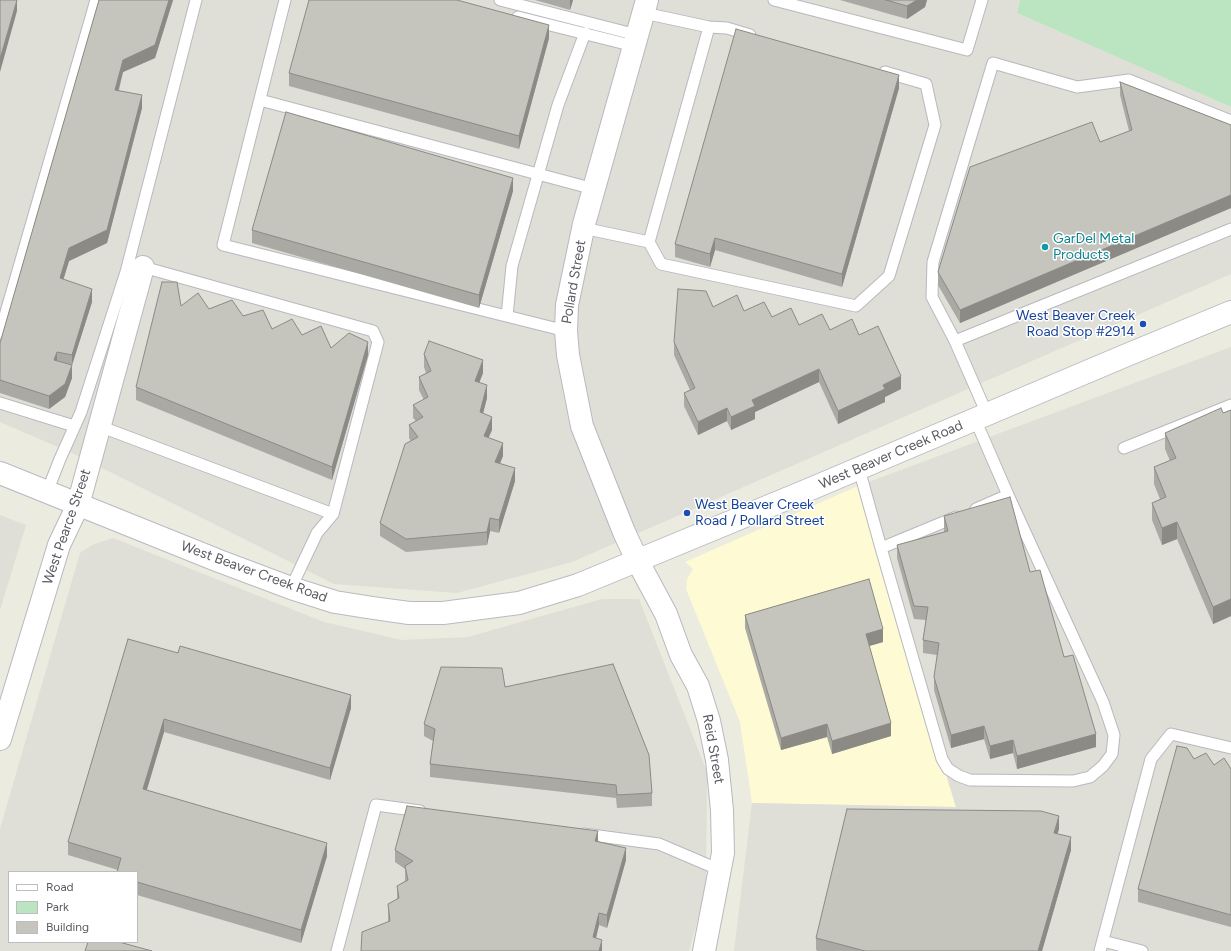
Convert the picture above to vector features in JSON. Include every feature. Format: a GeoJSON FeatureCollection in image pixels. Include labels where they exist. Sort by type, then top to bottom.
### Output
{"type":"FeatureCollection","features":[{"type":"Feature","properties":{"kind":"street","name":"Pollard Street"},"geometry":{"type":"LineString","coordinates":[[637,560],[582,426],[568,355],[566,331],[567,305],[583,228],[645,7]]}},
{"type":"Feature","properties":{"kind":"street","name":"West Pearce Street"},"geometry":{"type":"LineString","coordinates":[[0,740],[59,545],[78,505],[143,267]]}},
{"type":"Feature","properties":{"kind":"street","name":"West Beaver Creek Road"},"geometry":{"type":"LineString","coordinates":[[0,473],[219,561],[291,588],[335,602],[409,613],[443,613],[519,603],[578,585],[859,469],[1231,312]]}},
{"type":"Feature","properties":{"kind":"street","name":"Reid Street"},"geometry":{"type":"LineString","coordinates":[[637,560],[666,614],[681,655],[698,686],[710,721],[717,760],[722,810],[724,853],[706,950]]}},
{"type":"Feature","properties":{"kind":"lane"},"geometry":{"type":"LineString","coordinates":[[0,333],[96,0]]}},
{"type":"Feature","properties":{"kind":"lane"},"geometry":{"type":"LineString","coordinates":[[47,492],[81,412],[126,272],[196,0]]}},
{"type":"Feature","properties":{"kind":"lane"},"geometry":{"type":"LineString","coordinates":[[285,0],[223,245],[566,331]]}},
{"type":"Feature","properties":{"kind":"lane"},"geometry":{"type":"LineString","coordinates":[[500,0],[636,41]]}},
{"type":"Feature","properties":{"kind":"lane"},"geometry":{"type":"LineString","coordinates":[[774,0],[967,50],[982,0]]}},
{"type":"Feature","properties":{"kind":"lane"},"geometry":{"type":"LineString","coordinates":[[645,7],[709,27],[726,28],[757,37]]}},
{"type":"Feature","properties":{"kind":"lane"},"geometry":{"type":"LineString","coordinates":[[510,15],[585,33],[636,41]]}},
{"type":"Feature","properties":{"kind":"lane"},"geometry":{"type":"LineString","coordinates":[[709,27],[649,242],[661,264],[856,306],[889,276],[935,125],[926,84],[872,69]]}},
{"type":"Feature","properties":{"kind":"lane"},"geometry":{"type":"LineString","coordinates":[[507,316],[512,266],[558,105],[585,33]]}},
{"type":"Feature","properties":{"kind":"lane"},"geometry":{"type":"LineString","coordinates":[[859,469],[942,759],[948,769],[958,776],[970,780],[1073,780],[1090,777],[1103,766],[1112,754],[1114,735],[1103,702],[1008,495],[955,341],[932,297],[933,262],[993,63],[1076,87],[1129,80],[1231,121]]}},
{"type":"Feature","properties":{"kind":"lane"},"geometry":{"type":"LineString","coordinates":[[260,100],[594,189]]}},
{"type":"Feature","properties":{"kind":"lane"},"geometry":{"type":"LineString","coordinates":[[583,228],[649,242]]}},
{"type":"Feature","properties":{"kind":"lane"},"geometry":{"type":"LineString","coordinates":[[955,341],[1231,229]]}},
{"type":"Feature","properties":{"kind":"lane"},"geometry":{"type":"LineString","coordinates":[[143,267],[373,331],[378,342],[333,514],[317,533],[291,588]]}},
{"type":"Feature","properties":{"kind":"lane"},"geometry":{"type":"LineString","coordinates":[[0,403],[74,426]]}},
{"type":"Feature","properties":{"kind":"lane"},"geometry":{"type":"LineString","coordinates":[[1124,448],[1231,405]]}},
{"type":"Feature","properties":{"kind":"lane"},"geometry":{"type":"LineString","coordinates":[[100,426],[333,514]]}},
{"type":"Feature","properties":{"kind":"lane"},"geometry":{"type":"LineString","coordinates":[[881,548],[1008,495]]}},
{"type":"Feature","properties":{"kind":"lane"},"geometry":{"type":"LineString","coordinates":[[1142,951],[1101,946],[1151,759],[1171,734],[1231,748]]}},
{"type":"Feature","properties":{"kind":"lane"},"geometry":{"type":"LineString","coordinates":[[337,951],[376,805],[431,813]]}},
{"type":"Feature","properties":{"kind":"lane"},"geometry":{"type":"LineString","coordinates":[[572,832],[659,844],[720,870]]}},
{"type":"Feature","properties":{"kind":"shaded area"},"geometry":{"type":"Polygon","coordinates":[[[0,0],[1020,0],[1017,13],[1231,107],[1231,274],[572,562],[457,593],[334,584],[74,454],[0,422],[0,0]]]}},
{"type":"Feature","properties":{"kind":"shaded area"},"geometry":{"type":"Polygon","coordinates":[[[1231,347],[1231,951],[734,951],[752,803],[956,807],[858,486],[1231,347]]]}},
{"type":"Feature","properties":{"kind":"shaded area"},"geometry":{"type":"Polygon","coordinates":[[[858,486],[956,807],[752,803],[740,722],[686,589],[687,579],[693,569],[685,562],[858,486]]]}},
{"type":"Feature","properties":{"kind":"shaded area"},"geometry":{"type":"Polygon","coordinates":[[[0,515],[26,525],[0,610],[0,515]]]}},
{"type":"Feature","properties":{"kind":"shaded area"},"geometry":{"type":"Polygon","coordinates":[[[113,538],[324,622],[402,640],[468,637],[602,599],[639,599],[707,772],[706,889],[689,951],[0,951],[0,829],[80,553],[92,545],[113,538]]]}},
{"type":"Feature","properties":{"kind":"green space"},"geometry":{"type":"Polygon","coordinates":[[[1020,0],[1231,0],[1231,107],[1017,13],[1020,0]]]}},
{"type":"Feature","properties":{"kind":"building"},"geometry":{"type":"Polygon","coordinates":[[[0,0],[17,0],[0,59],[0,0]]]}},
{"type":"Feature","properties":{"kind":"building"},"geometry":{"type":"Polygon","coordinates":[[[99,0],[169,0],[155,45],[123,60],[115,90],[142,95],[107,230],[69,248],[60,278],[92,289],[72,355],[57,352],[54,360],[72,365],[65,384],[49,396],[0,380],[0,343],[99,0]]]}},
{"type":"Feature","properties":{"kind":"building"},"geometry":{"type":"Polygon","coordinates":[[[309,0],[457,0],[549,25],[519,136],[289,73],[309,0]]]}},
{"type":"Feature","properties":{"kind":"building"},"geometry":{"type":"Polygon","coordinates":[[[886,0],[917,0],[907,6],[886,0]]]}},
{"type":"Feature","properties":{"kind":"building"},"geometry":{"type":"Polygon","coordinates":[[[736,29],[899,75],[842,274],[715,238],[710,254],[675,244],[736,29]]]}},
{"type":"Feature","properties":{"kind":"building","name":"GarDel Metal Products"},"geometry":{"type":"Polygon","coordinates":[[[1120,82],[1231,125],[1231,195],[960,310],[938,272],[970,167],[1092,122],[1100,142],[1132,130],[1120,82]]]}},
{"type":"Feature","properties":{"kind":"building"},"geometry":{"type":"Polygon","coordinates":[[[286,112],[513,178],[479,295],[252,230],[286,112]]]}},
{"type":"Feature","properties":{"kind":"building"},"geometry":{"type":"Polygon","coordinates":[[[162,282],[177,282],[181,306],[198,293],[209,309],[232,300],[243,316],[263,310],[272,329],[292,319],[302,335],[321,326],[331,348],[349,333],[368,342],[332,467],[136,387],[162,282]]]}},
{"type":"Feature","properties":{"kind":"building"},"geometry":{"type":"Polygon","coordinates":[[[678,289],[706,291],[713,307],[737,295],[744,311],[764,302],[772,317],[791,308],[799,325],[822,314],[830,330],[852,319],[859,335],[878,326],[901,376],[883,385],[885,389],[838,411],[819,369],[752,400],[755,406],[731,417],[727,408],[698,422],[684,393],[695,388],[674,342],[678,289]]]}},
{"type":"Feature","properties":{"kind":"building"},"geometry":{"type":"Polygon","coordinates":[[[429,341],[483,360],[475,381],[487,385],[480,412],[492,417],[484,436],[503,443],[495,462],[515,468],[499,520],[490,518],[487,532],[406,539],[380,523],[405,444],[418,437],[409,425],[423,417],[413,405],[428,397],[419,377],[431,371],[424,354],[429,341]]]}},
{"type":"Feature","properties":{"kind":"building"},"geometry":{"type":"Polygon","coordinates":[[[1221,408],[1223,413],[1231,410],[1231,599],[1213,607],[1177,522],[1162,528],[1152,503],[1166,497],[1154,467],[1176,458],[1165,433],[1221,408]]]}},
{"type":"Feature","properties":{"kind":"building"},"geometry":{"type":"Polygon","coordinates":[[[1010,497],[1030,572],[1040,570],[1064,657],[1073,655],[1096,734],[1017,756],[1013,740],[990,746],[984,726],[951,735],[934,677],[939,643],[923,640],[928,607],[914,606],[897,545],[948,531],[944,516],[1010,497]]]}},
{"type":"Feature","properties":{"kind":"building"},"geometry":{"type":"Polygon","coordinates":[[[869,579],[883,629],[866,634],[891,723],[832,741],[827,724],[781,738],[745,615],[869,579]]]}},
{"type":"Feature","properties":{"kind":"building"},"geometry":{"type":"Polygon","coordinates":[[[128,639],[178,653],[180,646],[351,695],[330,768],[164,719],[143,789],[327,843],[301,930],[138,882],[138,871],[117,871],[121,858],[68,842],[128,639]]]}},
{"type":"Feature","properties":{"kind":"building"},"geometry":{"type":"Polygon","coordinates":[[[613,664],[649,755],[652,793],[617,795],[616,785],[430,764],[435,729],[424,724],[441,667],[502,668],[505,687],[613,664]]]}},
{"type":"Feature","properties":{"kind":"building"},"geometry":{"type":"Polygon","coordinates":[[[1177,746],[1187,748],[1194,759],[1206,753],[1214,765],[1224,758],[1231,769],[1231,915],[1138,889],[1177,746]]]}},
{"type":"Feature","properties":{"kind":"building"},"geometry":{"type":"Polygon","coordinates":[[[407,806],[598,831],[595,841],[626,848],[607,915],[599,913],[593,937],[602,940],[599,951],[361,951],[362,932],[390,921],[388,904],[399,898],[397,886],[408,880],[405,866],[413,861],[395,850],[407,806]]]}},
{"type":"Feature","properties":{"kind":"building"},"geometry":{"type":"Polygon","coordinates":[[[847,809],[1041,811],[1059,816],[1054,833],[1071,837],[1038,951],[865,951],[816,938],[847,809]]]}},
{"type":"Feature","properties":{"kind":"building"},"geometry":{"type":"Polygon","coordinates":[[[88,943],[123,943],[152,951],[85,951],[88,943]]]}},
{"type":"Feature","properties":{"kind":"place","name":"GarDel Metal Products"},"geometry":{"type":"Point","coordinates":[1045,247]}},
{"type":"Feature","properties":{"kind":"place","name":"West Beaver Creek Road Stop #2914"},"geometry":{"type":"Point","coordinates":[1143,324]}},
{"type":"Feature","properties":{"kind":"place","name":"West Beaver Creek Road / Pollard Street"},"geometry":{"type":"Point","coordinates":[687,513]}}]}
